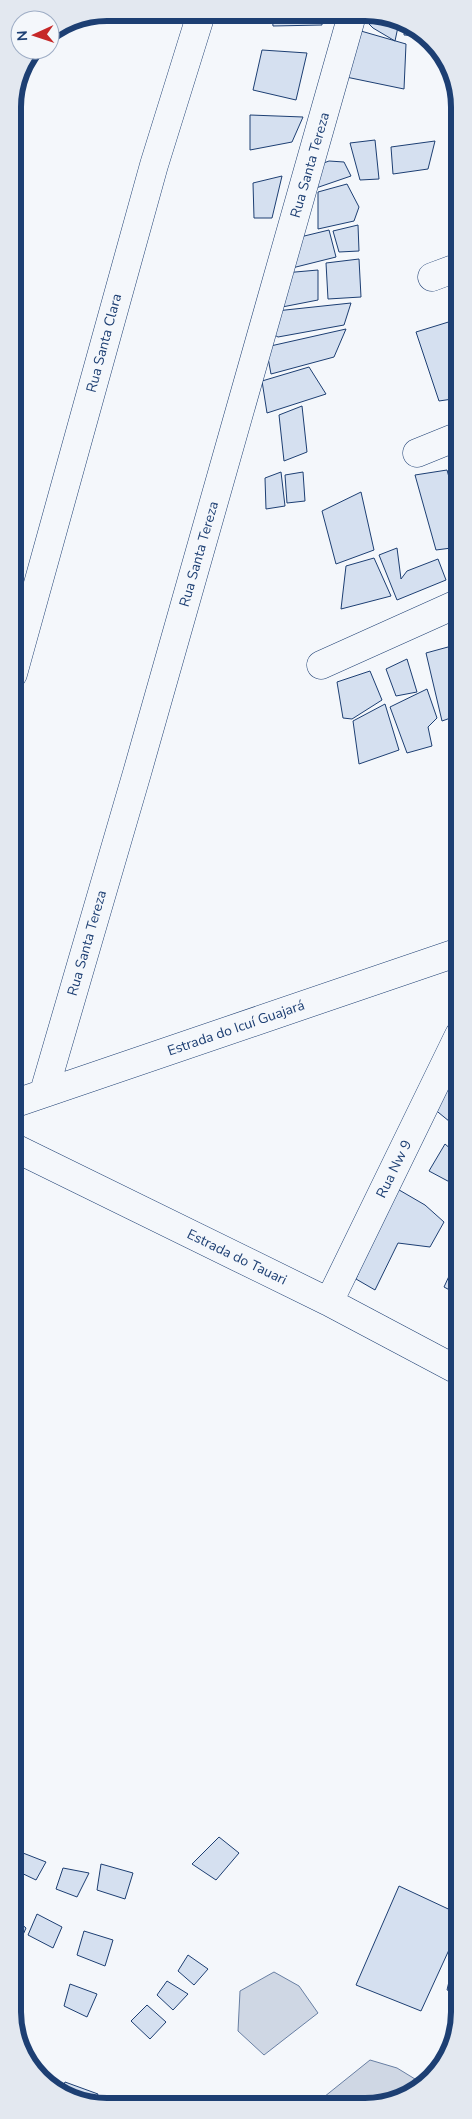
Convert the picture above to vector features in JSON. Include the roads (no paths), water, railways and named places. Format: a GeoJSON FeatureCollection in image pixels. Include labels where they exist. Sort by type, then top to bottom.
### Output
{"type":"FeatureCollection","features":[{"type":"Feature","properties":{"kind":"street","name":"Rua Santa Clara"},"geometry":{"type":"LineString","coordinates":[[21,645],[151,175],[199,21]]}},
{"type":"Feature","properties":{"kind":"street","name":"Rua Santa Tereza"},"geometry":{"type":"LineString","coordinates":[[44,1092],[140,764],[350,21]]}},
{"type":"Feature","properties":{"kind":"street"},"geometry":{"type":"LineString","coordinates":[[432,277],[451,270]]}},
{"type":"Feature","properties":{"kind":"street"},"geometry":{"type":"LineString","coordinates":[[416,453],[451,439]]}},
{"type":"Feature","properties":{"kind":"street"},"geometry":{"type":"LineString","coordinates":[[321,664],[451,607]]}},
{"type":"Feature","properties":{"kind":"street","name":"Estrada do Icuí Guajará"},"geometry":{"type":"LineString","coordinates":[[21,1101],[451,955]]}},
{"type":"Feature","properties":{"kind":"street","name":"Rua Nw 9"},"geometry":{"type":"LineString","coordinates":[[329,1302],[451,1051]]}},
{"type":"Feature","properties":{"kind":"street","name":"Estrada do Tauari"},"geometry":{"type":"LineString","coordinates":[[21,1151],[329,1302],[451,1367]]}}]}
